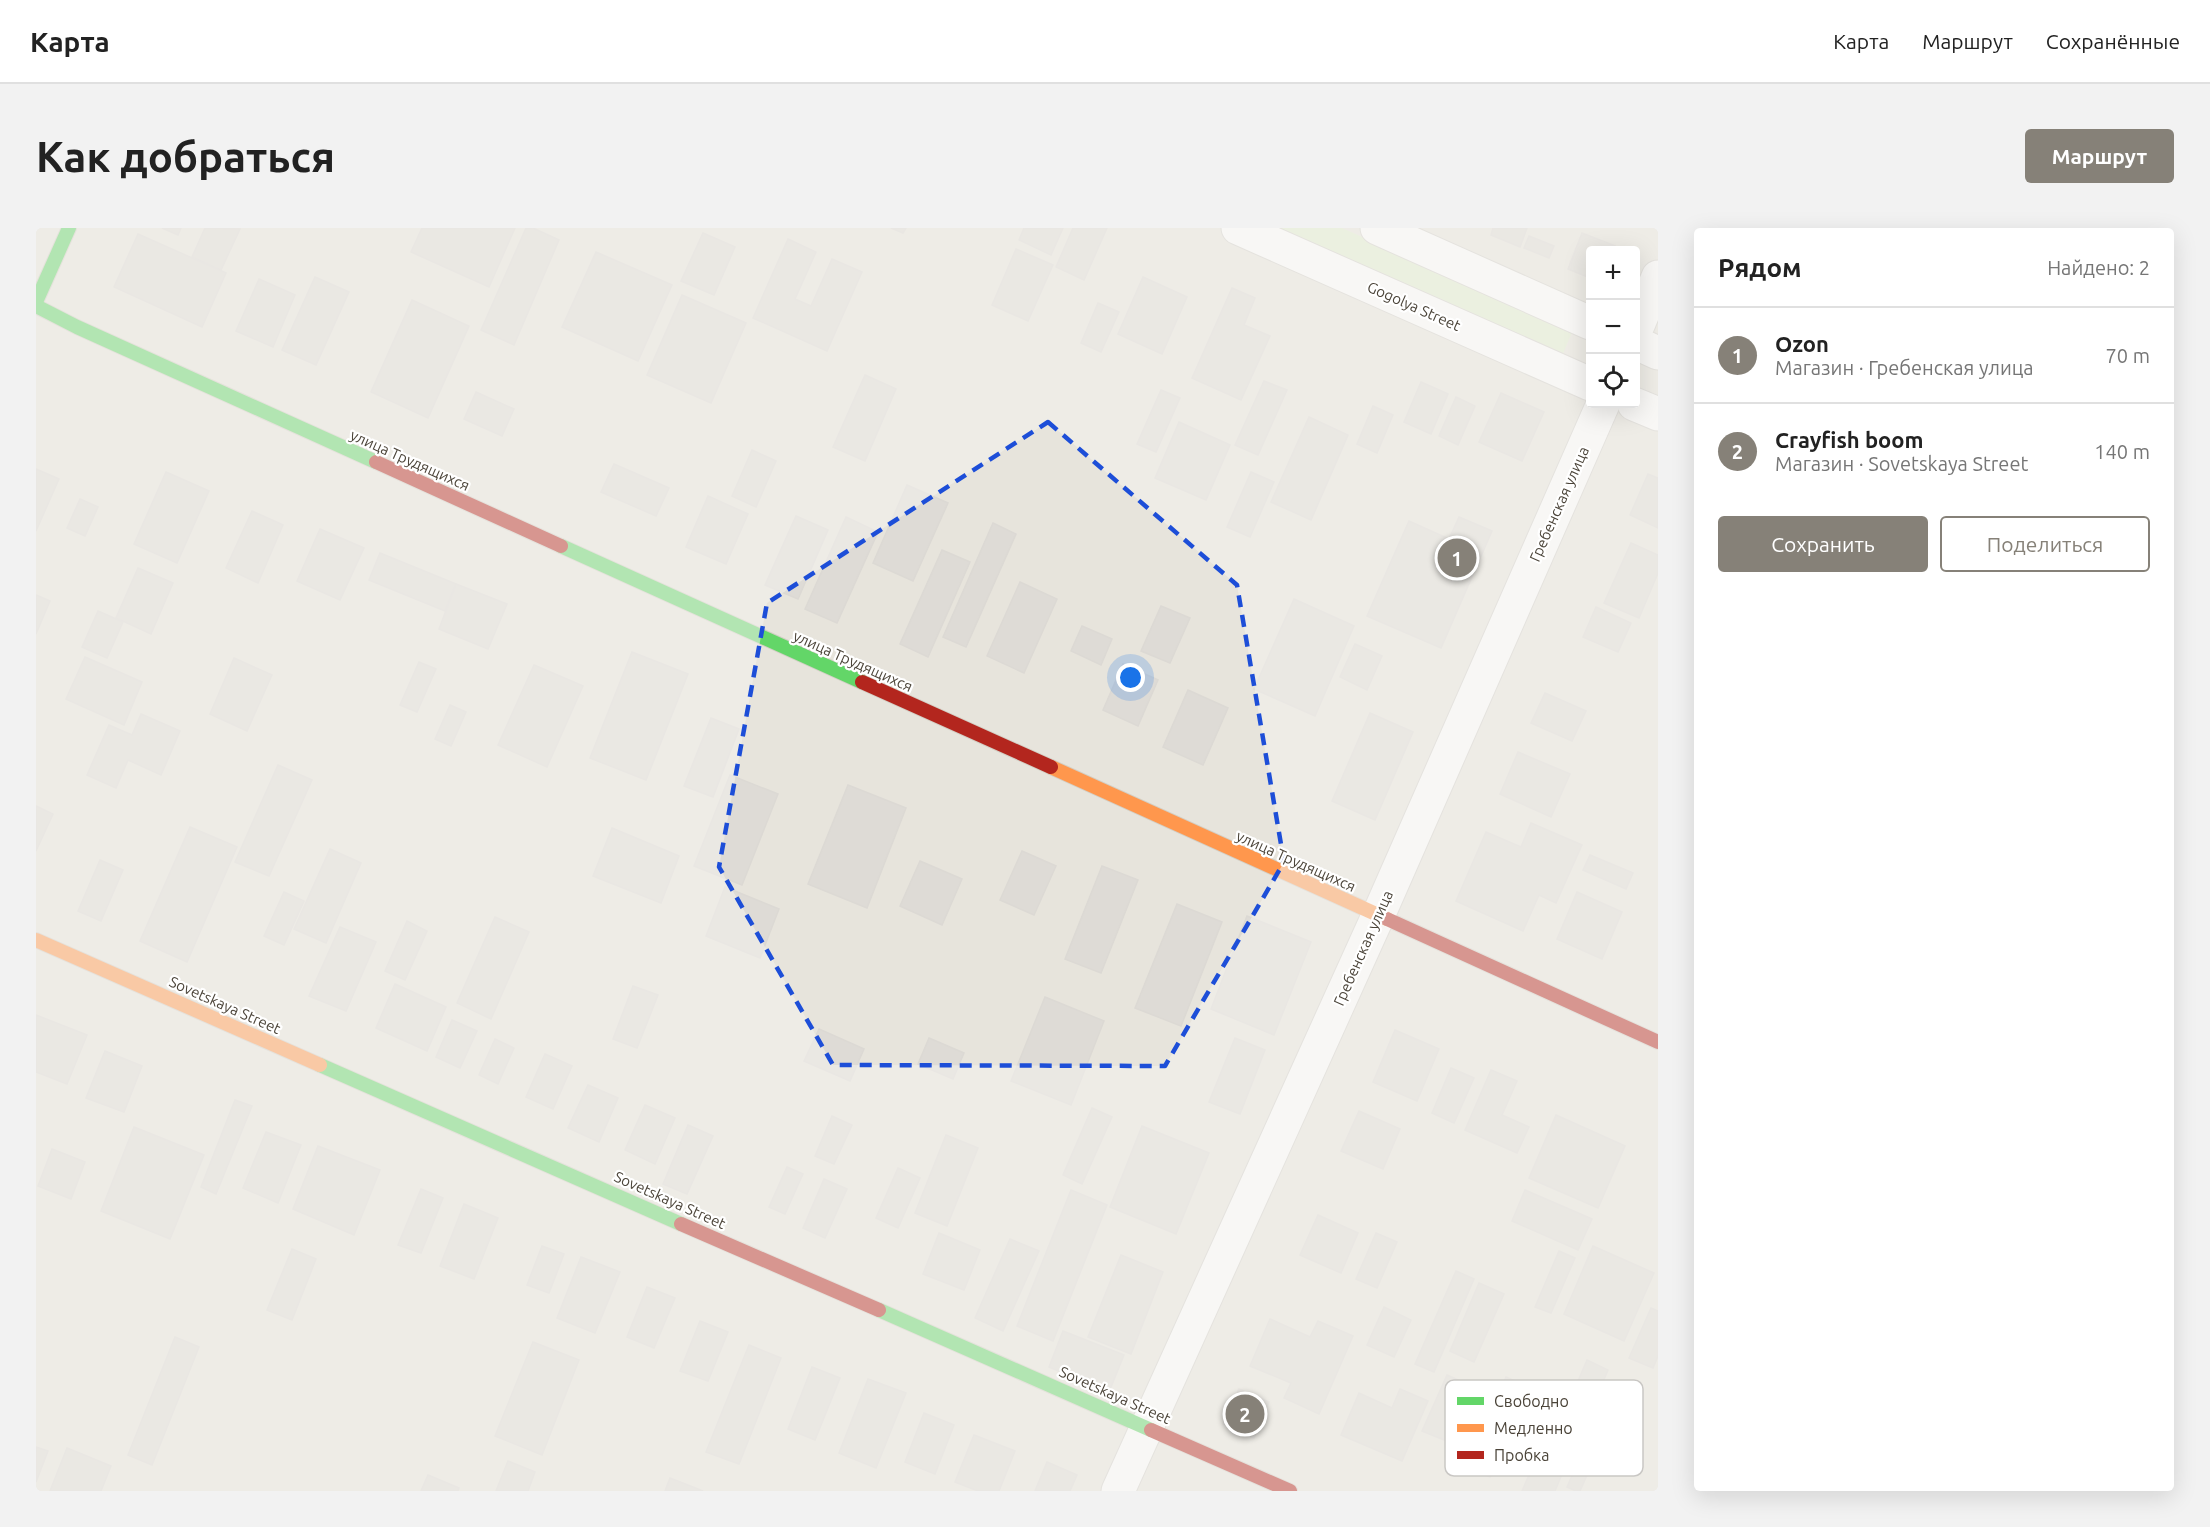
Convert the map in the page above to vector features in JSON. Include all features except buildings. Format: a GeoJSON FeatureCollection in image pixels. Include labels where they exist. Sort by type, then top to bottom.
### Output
{"type":"FeatureCollection","features":[{"type":"Feature","properties":{"kind":"street"},"geometry":{"type":"LineString","coordinates":[[36,304],[69,228]]}},
{"type":"Feature","properties":{"kind":"street","name":"Gogolya Street"},"geometry":{"type":"LineString","coordinates":[[1238,228],[1586,382]]}},
{"type":"Feature","properties":{"kind":"street"},"geometry":{"type":"LineString","coordinates":[[1377,228],[1586,321]]}},
{"type":"Feature","properties":{"kind":"street"},"geometry":{"type":"LineString","coordinates":[[1640,318],[1658,277]]}},
{"type":"Feature","properties":{"kind":"street","name":"улица Трудящихся"},"geometry":{"type":"LineString","coordinates":[[36,304],[77,327],[1658,1042]]}},
{"type":"Feature","properties":{"kind":"street"},"geometry":{"type":"LineString","coordinates":[[1640,345],[1658,353]]}},
{"type":"Feature","properties":{"kind":"street"},"geometry":{"type":"LineString","coordinates":[[1640,406],[1658,414]]}},
{"type":"Feature","properties":{"kind":"street","name":"Гребенская улица"},"geometry":{"type":"LineString","coordinates":[[1118,1491],[1378,916],[1601,408]]}},
{"type":"Feature","properties":{"kind":"street","name":"Sovetskaya Street"},"geometry":{"type":"LineString","coordinates":[[36,940],[1290,1491]]}},
{"type":"Feature","properties":{"kind":"highlighted area"},"geometry":{"type":"Polygon","coordinates":[[[1048,422],[1237,585],[1284,862],[1165,1066],[833,1065],[719,867],[767,603],[1048,422]]]}},
{"type":"Feature","properties":{"kind":"shaded area"},"geometry":{"type":"Polygon","coordinates":[[[36,228],[1658,228],[1658,1491],[36,1491],[36,228]]]}},
{"type":"Feature","properties":{"kind":"green space"},"geometry":{"type":"Polygon","coordinates":[[[1270,228],[1342,228],[1573,330],[1562,356],[1270,228]]]}},
{"type":"Feature","properties":{"kind":"traffic: fast"},"geometry":{"type":"LineString","coordinates":[[36,302],[69,228]]}},
{"type":"Feature","properties":{"kind":"traffic: fast"},"geometry":{"type":"LineString","coordinates":[[36,306],[77,327],[376,462]]}},
{"type":"Feature","properties":{"kind":"traffic: fast"},"geometry":{"type":"LineString","coordinates":[[561,546],[862,682]]}},
{"type":"Feature","properties":{"kind":"traffic: fast"},"geometry":{"type":"LineString","coordinates":[[320,1065],[681,1224]]}},
{"type":"Feature","properties":{"kind":"traffic: fast"},"geometry":{"type":"LineString","coordinates":[[879,1310],[1151,1430]]}},
{"type":"Feature","properties":{"kind":"traffic: slow"},"geometry":{"type":"LineString","coordinates":[[1051,767],[1387,919]]}},
{"type":"Feature","properties":{"kind":"traffic: slow"},"geometry":{"type":"LineString","coordinates":[[36,940],[320,1065]]}},
{"type":"Feature","properties":{"kind":"traffic: jam"},"geometry":{"type":"LineString","coordinates":[[376,462],[561,546]]}},
{"type":"Feature","properties":{"kind":"traffic: jam"},"geometry":{"type":"LineString","coordinates":[[862,682],[1051,767]]}},
{"type":"Feature","properties":{"kind":"traffic: jam"},"geometry":{"type":"LineString","coordinates":[[1387,919],[1658,1042]]}},
{"type":"Feature","properties":{"kind":"traffic: jam"},"geometry":{"type":"LineString","coordinates":[[681,1224],[879,1310]]}},
{"type":"Feature","properties":{"kind":"traffic: jam"},"geometry":{"type":"LineString","coordinates":[[1151,1430],[1290,1491]]}},
{"type":"Feature","properties":{"kind":"place","name":"Ozon"},"geometry":{"type":"Point","coordinates":[1457,558]}},
{"type":"Feature","properties":{"kind":"place","name":"Crayfish boom"},"geometry":{"type":"Point","coordinates":[1245,1414]}}]}
